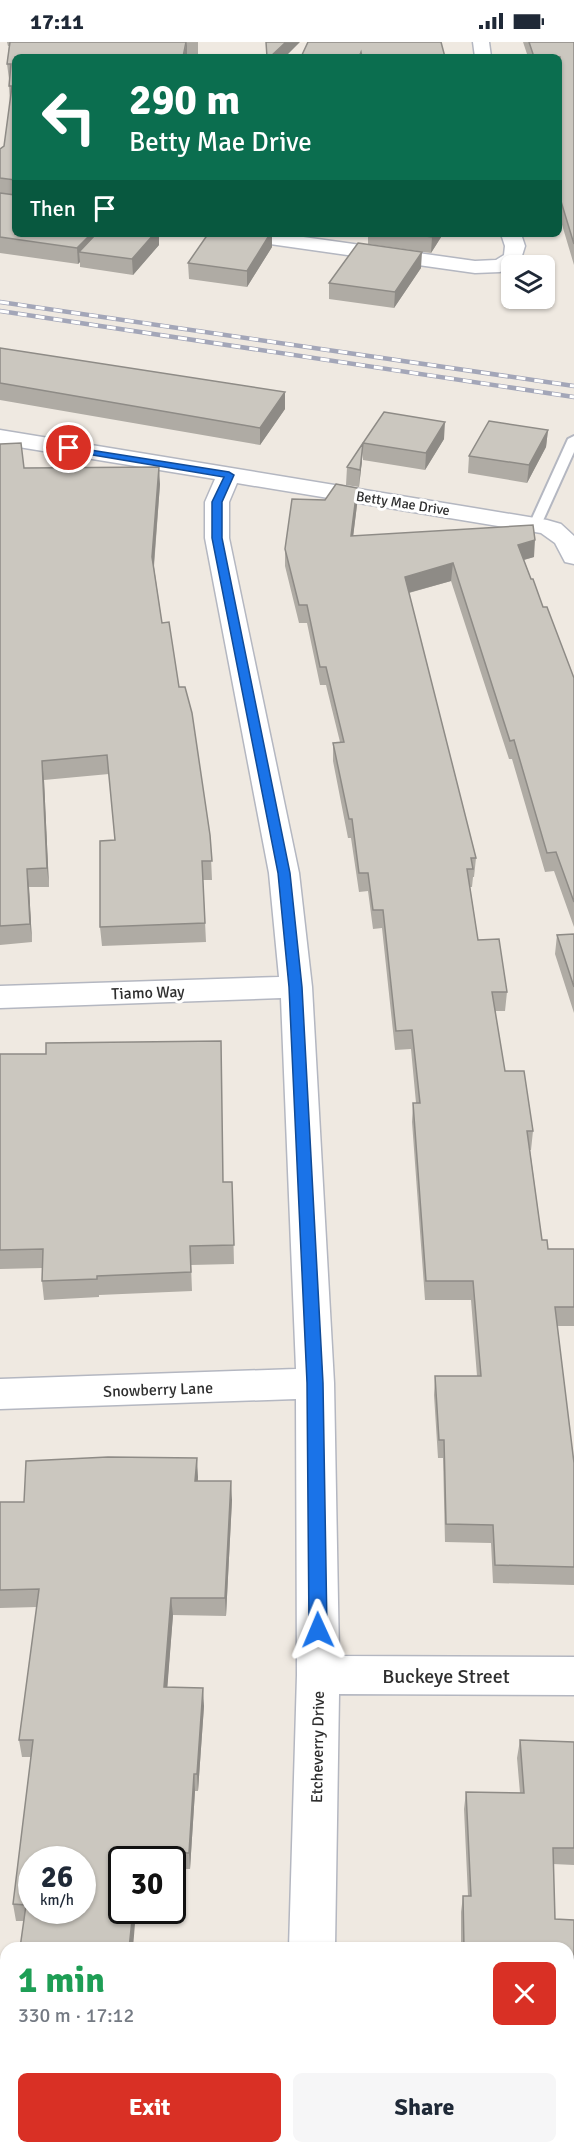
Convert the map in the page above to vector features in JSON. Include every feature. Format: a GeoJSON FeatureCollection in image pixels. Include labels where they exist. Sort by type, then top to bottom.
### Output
{"type":"FeatureCollection","features":[{"type":"Feature","properties":{"kind":"street"},"geometry":{"type":"LineString","coordinates":[[261,237],[475,267],[500,266],[513,258],[515,246],[512,237]]}},
{"type":"Feature","properties":{"kind":"street","name":"Betty Mae Drive"},"geometry":{"type":"LineString","coordinates":[[0,437],[546,528]]}},
{"type":"Feature","properties":{"kind":"street","name":"Etcheverry Drive"},"geometry":{"type":"LineString","coordinates":[[229,475],[217,502],[217,538],[284,873],[296,987],[315,1383],[318,1676],[312,1942]]}},
{"type":"Feature","properties":{"kind":"street"},"geometry":{"type":"LineString","coordinates":[[546,528],[565,537],[574,557]]}},
{"type":"Feature","properties":{"kind":"street","name":"Tiamo Way"},"geometry":{"type":"LineString","coordinates":[[0,997],[296,987]]}},
{"type":"Feature","properties":{"kind":"street","name":"Snowberry Lane"},"geometry":{"type":"LineString","coordinates":[[0,1394],[315,1383]]}},
{"type":"Feature","properties":{"kind":"street","name":"Buckeye Street"},"geometry":{"type":"LineString","coordinates":[[318,1676],[574,1676]]}},
{"type":"Feature","properties":{"kind":"lane"},"geometry":{"type":"LineString","coordinates":[[546,528],[574,439]]}},
{"type":"Feature","properties":{"kind":"building"},"geometry":{"type":"Polygon","coordinates":[[[10,42],[186,42],[184,54],[12,54],[12,86],[9,86],[11,64],[7,64],[10,42]]]}},
{"type":"Feature","properties":{"kind":"building"},"geometry":{"type":"Polygon","coordinates":[[[266,42],[286,42],[273,54],[267,54],[266,42]]]}},
{"type":"Feature","properties":{"kind":"building"},"geometry":{"type":"Polygon","coordinates":[[[308,42],[441,42],[444,54],[361,54],[361,52],[360,54],[302,54],[308,42]]]}},
{"type":"Feature","properties":{"kind":"building"},"geometry":{"type":"Polygon","coordinates":[[[529,42],[574,42],[574,244],[562,205],[562,54],[533,54],[529,42]]]}},
{"type":"Feature","properties":{"kind":"building"},"geometry":{"type":"Polygon","coordinates":[[[12,86],[12,180],[0,178],[0,149],[4,146],[12,86]]]}},
{"type":"Feature","properties":{"kind":"building"},"geometry":{"type":"Polygon","coordinates":[[[0,193],[12,195],[12,237],[88,237],[77,248],[0,237],[0,193]]]}},
{"type":"Feature","properties":{"kind":"building"},"geometry":{"type":"Polygon","coordinates":[[[93,237],[151,237],[132,259],[79,252],[93,237]]]}},
{"type":"Feature","properties":{"kind":"building"},"geometry":{"type":"Polygon","coordinates":[[[206,237],[268,237],[247,271],[188,263],[206,237]]]}},
{"type":"Feature","properties":{"kind":"building"},"geometry":{"type":"Polygon","coordinates":[[[358,243],[422,252],[395,292],[329,283],[358,243]]]}},
{"type":"Feature","properties":{"kind":"building"},"geometry":{"type":"Polygon","coordinates":[[[0,348],[285,392],[260,428],[0,383],[0,348]]]}},
{"type":"Feature","properties":{"kind":"building"},"geometry":{"type":"Polygon","coordinates":[[[384,412],[445,422],[426,453],[363,443],[384,412]]]}},
{"type":"Feature","properties":{"kind":"building"},"geometry":{"type":"Polygon","coordinates":[[[489,421],[548,430],[529,465],[469,456],[489,421]]]}},
{"type":"Feature","properties":{"kind":"building"},"geometry":{"type":"Polygon","coordinates":[[[21,443],[24,468],[159,467],[152,557],[162,623],[169,622],[179,687],[185,687],[192,713],[210,835],[212,861],[202,861],[205,923],[100,927],[100,841],[115,840],[107,755],[42,761],[47,868],[27,869],[30,924],[0,926],[0,444],[21,443]]]}},
{"type":"Feature","properties":{"kind":"building"},"geometry":{"type":"Polygon","coordinates":[[[363,443],[360,470],[347,467],[363,443]]]}},
{"type":"Feature","properties":{"kind":"building"},"geometry":{"type":"Polygon","coordinates":[[[336,484],[357,488],[351,536],[533,525],[535,540],[518,545],[543,607],[547,607],[574,678],[574,902],[556,852],[547,853],[514,740],[510,741],[453,563],[405,577],[476,858],[471,858],[473,869],[467,869],[478,940],[499,939],[507,992],[492,992],[505,1071],[524,1071],[533,1131],[527,1131],[542,1240],[547,1240],[548,1249],[574,1249],[574,1307],[555,1307],[574,1463],[574,1567],[495,1565],[493,1525],[446,1524],[444,1440],[439,1440],[435,1376],[481,1376],[473,1281],[426,1281],[413,1103],[420,1103],[412,1030],[396,1031],[383,910],[373,910],[368,873],[359,873],[352,819],[349,819],[333,743],[344,742],[326,667],[320,667],[307,605],[299,605],[285,549],[292,499],[325,500],[336,484]]]}},
{"type":"Feature","properties":{"kind":"building"},"geometry":{"type":"Polygon","coordinates":[[[574,934],[574,987],[557,935],[574,934]]]}},
{"type":"Feature","properties":{"kind":"building"},"geometry":{"type":"Polygon","coordinates":[[[221,1041],[223,1182],[232,1182],[234,1245],[190,1246],[191,1272],[42,1281],[43,1249],[0,1250],[0,1054],[46,1054],[46,1043],[221,1041]]]}},
{"type":"Feature","properties":{"kind":"building"},"geometry":{"type":"Polygon","coordinates":[[[108,1457],[197,1458],[195,1481],[231,1481],[225,1598],[171,1598],[164,1687],[203,1688],[189,1853],[186,1853],[186,1846],[108,1846],[108,1924],[132,1924],[130,1942],[21,1942],[23,1924],[96,1924],[96,1846],[20,1846],[33,1740],[19,1740],[39,1589],[0,1590],[0,1502],[24,1502],[26,1461],[108,1457]]]}},
{"type":"Feature","properties":{"kind":"building"},"geometry":{"type":"Polygon","coordinates":[[[520,1740],[574,1742],[574,1848],[553,1848],[555,1919],[574,1920],[574,1942],[464,1942],[463,1896],[471,1896],[466,1792],[524,1793],[520,1740]]]}},
{"type":"Feature","properties":{"kind":"building"},"geometry":{"type":"Polygon","coordinates":[[[18,1863],[18,1904],[13,1904],[18,1863]]]}},
{"type":"Feature","properties":{"kind":"railway"},"geometry":{"type":"LineString","coordinates":[[0,302],[574,386]]}},
{"type":"Feature","properties":{"kind":"railway"},"geometry":{"type":"LineString","coordinates":[[0,311],[574,397]]}},
{"type":"Feature","properties":{"kind":"route"},"geometry":{"type":"LineString","coordinates":[[69,448],[229,475],[217,502],[217,538],[284,873],[296,987],[315,1383],[318,1630]]}}]}
